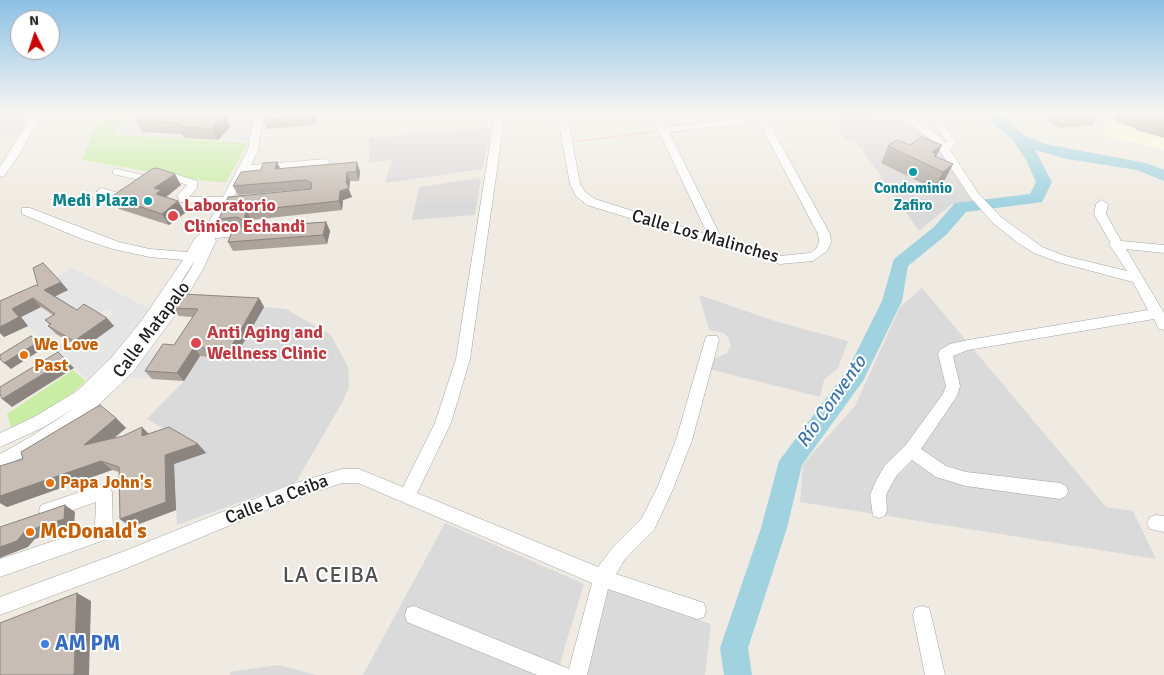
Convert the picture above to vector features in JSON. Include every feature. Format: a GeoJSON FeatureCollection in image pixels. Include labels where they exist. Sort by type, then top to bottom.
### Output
{"type":"FeatureCollection","features":[{"type":"Feature","properties":{"kind":"street"},"geometry":{"type":"LineString","coordinates":[[0,174],[20,144]]}},
{"type":"Feature","properties":{"kind":"street","name":"Calle Matapalo"},"geometry":{"type":"LineString","coordinates":[[0,440],[39,422],[82,395],[116,362],[160,307],[198,241],[207,235],[244,170],[254,144]]}},
{"type":"Feature","properties":{"kind":"street"},"geometry":{"type":"LineString","coordinates":[[407,497],[443,423],[463,359],[495,144]]}},
{"type":"Feature","properties":{"kind":"street","name":"Calle Los Malinches"},"geometry":{"type":"LineString","coordinates":[[568,144],[575,184],[580,194],[591,202],[780,260],[813,257],[821,251],[825,242],[824,234],[776,144]]}},
{"type":"Feature","properties":{"kind":"street"},"geometry":{"type":"LineString","coordinates":[[671,144],[717,242]]}},
{"type":"Feature","properties":{"kind":"street"},"geometry":{"type":"LineString","coordinates":[[940,144],[963,181],[978,200],[1011,232],[1042,252],[1083,265],[1136,278]]}},
{"type":"Feature","properties":{"kind":"street"},"geometry":{"type":"LineString","coordinates":[[945,150],[950,144]]}},
{"type":"Feature","properties":{"kind":"street"},"geometry":{"type":"LineString","coordinates":[[244,170],[326,162]]}},
{"type":"Feature","properties":{"kind":"street"},"geometry":{"type":"LineString","coordinates":[[117,172],[148,179]]}},
{"type":"Feature","properties":{"kind":"street"},"geometry":{"type":"LineString","coordinates":[[102,191],[120,196],[148,179],[164,175],[190,181],[193,185],[183,196],[184,200],[245,200]]}},
{"type":"Feature","properties":{"kind":"street"},"geometry":{"type":"LineString","coordinates":[[879,510],[878,495],[891,470],[910,451],[950,396],[953,386],[945,354],[955,348],[996,340],[1160,319],[1115,244],[1100,214],[1102,204]]}},
{"type":"Feature","properties":{"kind":"street"},"geometry":{"type":"LineString","coordinates":[[26,211],[117,246],[150,253],[190,256]]}},
{"type":"Feature","properties":{"kind":"street"},"geometry":{"type":"LineString","coordinates":[[207,235],[242,232]]}},
{"type":"Feature","properties":{"kind":"street","name":"Calle Matapalo"},"geometry":{"type":"LineString","coordinates":[[0,462],[38,441],[87,407],[128,368],[173,308],[197,269],[210,241],[207,235]]}},
{"type":"Feature","properties":{"kind":"street"},"geometry":{"type":"LineString","coordinates":[[1115,244],[1164,249]]}},
{"type":"Feature","properties":{"kind":"street"},"geometry":{"type":"LineString","coordinates":[[577,675],[602,578],[619,553],[648,524],[665,490],[684,440],[712,340]]}},
{"type":"Feature","properties":{"kind":"street"},"geometry":{"type":"LineString","coordinates":[[910,451],[942,472],[966,480],[1060,491]]}},
{"type":"Feature","properties":{"kind":"street","name":"Calle La Ceiba"},"geometry":{"type":"LineString","coordinates":[[0,606],[122,562],[290,493],[342,476],[359,476],[602,578],[697,610]]}},
{"type":"Feature","properties":{"kind":"street"},"geometry":{"type":"LineString","coordinates":[[0,568],[104,532],[104,492],[28,518]]}},
{"type":"Feature","properties":{"kind":"street"},"geometry":{"type":"LineString","coordinates":[[922,614],[935,675]]}},
{"type":"Feature","properties":{"kind":"street"},"geometry":{"type":"LineString","coordinates":[[414,615],[561,675]]}},
{"type":"Feature","properties":{"kind":"shaded area"},"geometry":{"type":"Polygon","coordinates":[[[369,144],[488,144],[482,169],[385,183],[392,160],[369,163],[369,144]]]}},
{"type":"Feature","properties":{"kind":"shaded area"},"geometry":{"type":"Polygon","coordinates":[[[858,144],[935,144],[973,201],[952,204],[919,231],[858,144]]]}},
{"type":"Feature","properties":{"kind":"shaded area"},"geometry":{"type":"Polygon","coordinates":[[[1141,144],[1164,144],[1164,150],[1141,144]]]}},
{"type":"Feature","properties":{"kind":"shaded area"},"geometry":{"type":"Polygon","coordinates":[[[481,178],[475,215],[412,220],[419,187],[481,178]]]}},
{"type":"Feature","properties":{"kind":"shaded area"},"geometry":{"type":"Polygon","coordinates":[[[72,268],[151,310],[130,340],[89,381],[53,348],[66,340],[82,349],[104,321],[114,313],[108,309],[44,341],[20,318],[49,303],[56,277],[72,268]]]}},
{"type":"Feature","properties":{"kind":"shaded area"},"geometry":{"type":"Polygon","coordinates":[[[922,288],[1106,507],[1133,511],[1156,559],[800,502],[803,464],[855,406],[900,307],[922,288]]]}},
{"type":"Feature","properties":{"kind":"shaded area"},"geometry":{"type":"Polygon","coordinates":[[[699,295],[778,322],[848,341],[838,368],[824,380],[820,397],[708,369],[712,360],[727,353],[731,346],[729,339],[724,333],[709,330],[699,295]]]}},
{"type":"Feature","properties":{"kind":"shaded area"},"geometry":{"type":"Polygon","coordinates":[[[264,307],[286,309],[331,335],[348,367],[349,387],[343,401],[296,482],[177,525],[174,464],[177,437],[147,419],[184,381],[200,356],[234,358],[264,307]]]}},
{"type":"Feature","properties":{"kind":"shaded area"},"geometry":{"type":"Polygon","coordinates":[[[149,351],[170,352],[152,379],[130,377],[149,351]]]}},
{"type":"Feature","properties":{"kind":"shaded area"},"geometry":{"type":"Polygon","coordinates":[[[445,523],[584,584],[562,656],[559,675],[363,675],[445,523]]]}},
{"type":"Feature","properties":{"kind":"shaded area"},"geometry":{"type":"Polygon","coordinates":[[[606,589],[711,624],[705,675],[584,675],[606,589]]]}},
{"type":"Feature","properties":{"kind":"shaded area"},"geometry":{"type":"Polygon","coordinates":[[[278,665],[317,675],[230,675],[230,672],[278,665]]]}},
{"type":"Feature","properties":{"kind":"green space"},"geometry":{"type":"Polygon","coordinates":[[[88,144],[247,144],[226,182],[205,181],[82,160],[88,144]]]}},
{"type":"Feature","properties":{"kind":"green space"},"geometry":{"type":"Polygon","coordinates":[[[73,370],[86,381],[53,409],[12,430],[7,414],[73,370]]]}},
{"type":"Feature","properties":{"kind":"building"},"geometry":{"type":"Polygon","coordinates":[[[942,145],[932,152],[936,154],[934,156],[953,164],[943,172],[888,146],[942,145]]]}},
{"type":"Feature","properties":{"kind":"building"},"geometry":{"type":"Polygon","coordinates":[[[277,162],[275,169],[357,162],[356,172],[347,172],[346,182],[349,188],[340,191],[339,201],[246,211],[244,221],[237,217],[219,219],[228,197],[311,189],[312,183],[306,180],[233,186],[241,172],[261,170],[263,163],[277,162]]]}},
{"type":"Feature","properties":{"kind":"building"},"geometry":{"type":"Polygon","coordinates":[[[157,168],[175,174],[154,188],[161,190],[156,194],[178,201],[162,214],[111,197],[152,169],[157,168]]]}},
{"type":"Feature","properties":{"kind":"building"},"geometry":{"type":"Polygon","coordinates":[[[326,222],[323,235],[228,242],[233,229],[243,226],[242,228],[326,222]]]}},
{"type":"Feature","properties":{"kind":"building"},"geometry":{"type":"Polygon","coordinates":[[[43,263],[61,282],[44,290],[77,310],[84,304],[107,318],[74,341],[48,326],[51,324],[45,320],[55,314],[33,298],[12,309],[19,317],[0,327],[0,301],[36,285],[38,286],[33,268],[43,263]]]}},
{"type":"Feature","properties":{"kind":"building"},"geometry":{"type":"Polygon","coordinates":[[[182,294],[259,298],[229,350],[194,347],[177,373],[145,371],[163,344],[174,345],[198,309],[172,308],[182,294]]]}},
{"type":"Feature","properties":{"kind":"building"},"geometry":{"type":"Polygon","coordinates":[[[31,336],[38,342],[4,363],[0,359],[0,355],[31,336]]]}},
{"type":"Feature","properties":{"kind":"building"},"geometry":{"type":"Polygon","coordinates":[[[58,352],[66,360],[2,399],[0,387],[58,352]]]}},
{"type":"Feature","properties":{"kind":"building"},"geometry":{"type":"Polygon","coordinates":[[[100,405],[116,418],[84,445],[123,436],[142,427],[142,436],[169,427],[198,444],[165,455],[166,502],[120,519],[119,467],[101,461],[0,496],[0,466],[23,459],[21,452],[100,405]]]}},
{"type":"Feature","properties":{"kind":"building"},"geometry":{"type":"Polygon","coordinates":[[[65,505],[64,519],[24,532],[17,541],[0,547],[0,527],[65,505]]]}},
{"type":"Feature","properties":{"kind":"building","name":"AM PM"},"geometry":{"type":"Polygon","coordinates":[[[77,593],[74,675],[0,675],[0,623],[77,593]]]}},
{"type":"Feature","properties":{"kind":"waterway","name":"Río Convento"},"geometry":{"type":"LineString","coordinates":[[738,675],[734,648],[774,528],[791,461],[830,412],[856,375],[892,301],[900,263],[940,231],[961,207],[1036,198],[1044,182],[1034,160],[1023,144]]}},
{"type":"Feature","properties":{"kind":"waterway"},"geometry":{"type":"LineString","coordinates":[[1034,144],[1067,154],[1141,166],[1164,176]]}},
{"type":"Feature","properties":{"kind":"place","name":"Condominio Zafiro"},"geometry":{"type":"Point","coordinates":[913,172]}},
{"type":"Feature","properties":{"kind":"place","name":"Medi Plaza"},"geometry":{"type":"Point","coordinates":[148,201]}},
{"type":"Feature","properties":{"kind":"place","name":"Laboratorio Clinico Echandi"},"geometry":{"type":"Point","coordinates":[173,216]}},
{"type":"Feature","properties":{"kind":"place","name":"Anti Aging and Wellness Clinic"},"geometry":{"type":"Point","coordinates":[196,343]}},
{"type":"Feature","properties":{"kind":"place","name":"We Love Past"},"geometry":{"type":"Point","coordinates":[24,355]}},
{"type":"Feature","properties":{"kind":"place","name":"Papa John's"},"geometry":{"type":"Point","coordinates":[50,483]}},
{"type":"Feature","properties":{"kind":"place","name":"McDonald's"},"geometry":{"type":"Point","coordinates":[30,532]}},
{"type":"Feature","properties":{"kind":"place","name":"AM PM"},"geometry":{"type":"Point","coordinates":[45,644]}},
{"type":"Feature","properties":{"kind":"district","name":"LA CEIBA"},"geometry":{"type":"Point","coordinates":[331,576]}}]}
